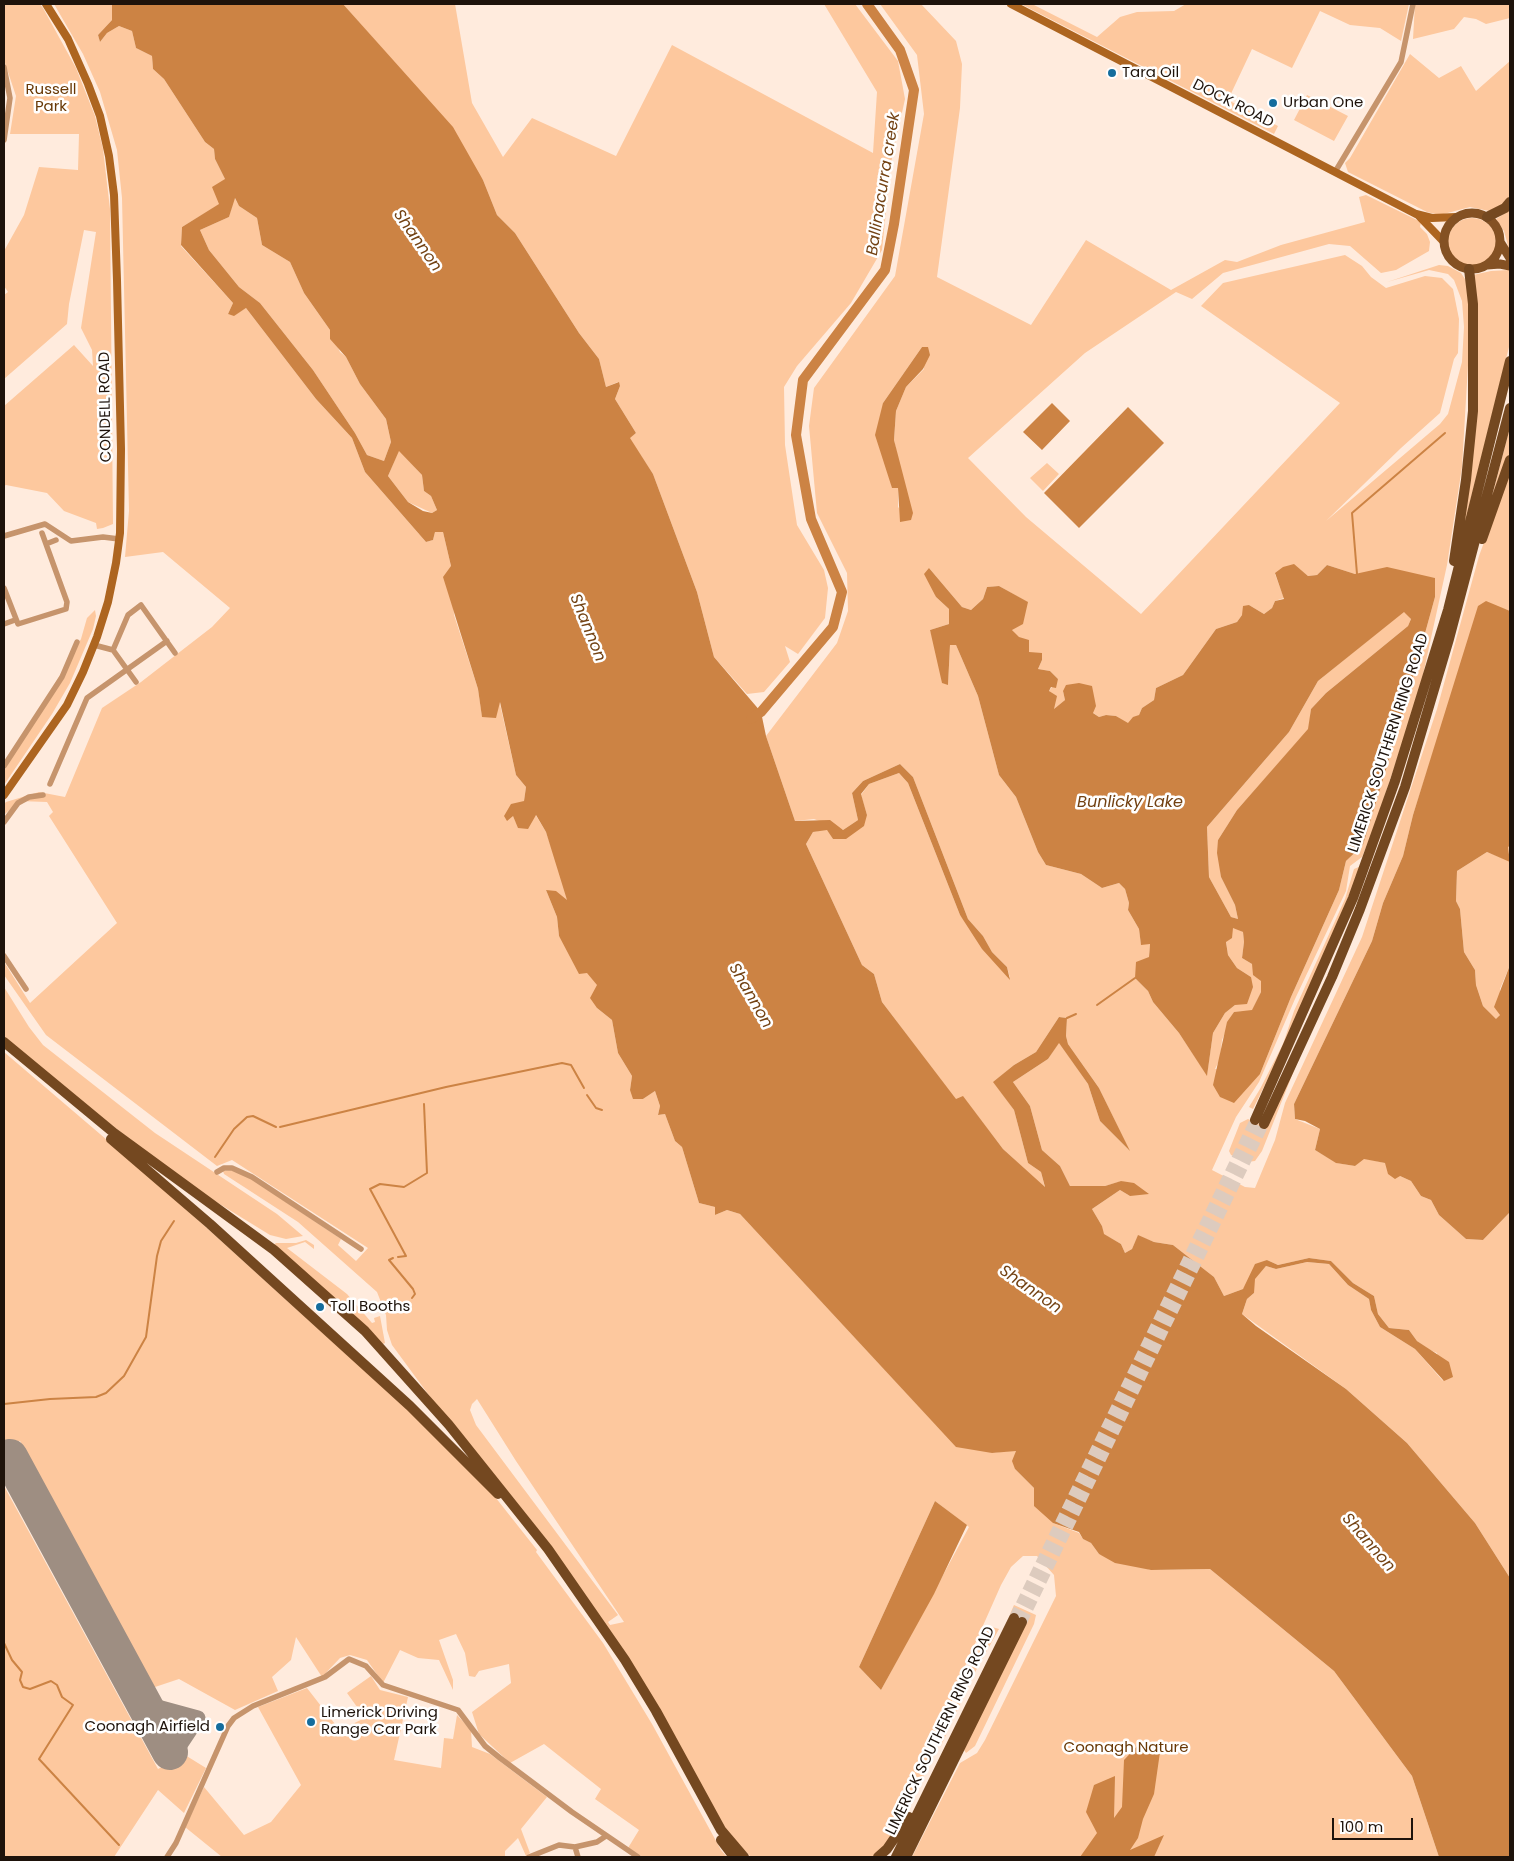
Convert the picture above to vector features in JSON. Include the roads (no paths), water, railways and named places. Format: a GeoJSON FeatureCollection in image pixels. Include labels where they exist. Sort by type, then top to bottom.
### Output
{"type":"FeatureCollection","features":[{"type":"Feature","properties":{"kind":"highway"},"geometry":{"type":"LineString","coordinates":[[1487,217],[1505,208],[1510,202]]}},
{"type":"Feature","properties":{"kind":"highway"},"geometry":{"type":"LineString","coordinates":[[1416,715],[1445,608],[1466,480],[1473,411],[1474,374],[1469,269]]}},
{"type":"Feature","properties":{"kind":"highway","name":"LIMERICK SOUTHERN RING ROAD"},"geometry":{"type":"LineString","coordinates":[[1510,361],[1448,610],[1395,782],[1353,898],[1259,1122],[1332,977],[1360,909],[1402,795],[1424,726],[1510,408]]}},
{"type":"Feature","properties":{"kind":"highway"},"geometry":{"type":"LineString","coordinates":[[1424,726],[1434,707],[1475,559],[1510,460]]}},
{"type":"Feature","properties":{"kind":"highway"},"geometry":{"type":"LineString","coordinates":[[4,1042],[114,1133],[274,1250],[365,1331],[449,1425],[548,1549],[625,1660],[656,1711],[721,1830],[744,1857]]}},
{"type":"Feature","properties":{"kind":"highway"},"geometry":{"type":"LineString","coordinates":[[4,1049],[210,1224],[410,1406],[499,1495],[544,1552],[603,1635],[642,1699],[712,1827],[734,1857]]}},
{"type":"Feature","properties":{"kind":"highway","name":"LIMERICK SOUTHERN RING ROAD"},"geometry":{"type":"LineString","coordinates":[[896,1857],[945,1757],[1018,1620],[906,1857]]}},
{"type":"Feature","properties":{"kind":"highway"},"geometry":{"type":"LineString","coordinates":[[878,1857],[898,1834],[945,1757]]}},
{"type":"Feature","properties":{"kind":"main road","name":"CONDELL ROAD"},"geometry":{"type":"LineString","coordinates":[[4,795],[67,705],[94,645],[108,602],[119,539],[121,494],[114,195],[100,116],[68,38],[46,4]]}},
{"type":"Feature","properties":{"kind":"main road","name":"DOCK ROAD"},"geometry":{"type":"LineString","coordinates":[[1010,4],[1416,214],[1432,218],[1456,217]]}},
{"type":"Feature","properties":{"kind":"main road"},"geometry":{"type":"LineString","coordinates":[[1510,258],[1500,242],[1497,228],[1487,217],[1471,213],[1456,217],[1445,232],[1443,241],[1450,258],[1461,267],[1469,269],[1500,264],[1510,266]]}},
{"type":"Feature","properties":{"kind":"main road","name":"DOCK ROAD"},"geometry":{"type":"LineString","coordinates":[[1416,214],[1443,241]]}},
{"type":"Feature","properties":{"kind":"main road"},"geometry":{"type":"LineString","coordinates":[[1487,265],[1496,255],[1500,242]]}},
{"type":"Feature","properties":{"kind":"street"},"geometry":{"type":"LineString","coordinates":[[1335,172],[1401,62],[1413,4]]}},
{"type":"Feature","properties":{"kind":"street"},"geometry":{"type":"LineString","coordinates":[[4,67],[10,98],[4,140]]}},
{"type":"Feature","properties":{"kind":"street"},"geometry":{"type":"LineString","coordinates":[[4,536],[45,524],[70,541],[103,537],[119,539]]}},
{"type":"Feature","properties":{"kind":"street"},"geometry":{"type":"LineString","coordinates":[[4,592],[15,620],[21,624],[66,609],[67,602],[42,533]]}},
{"type":"Feature","properties":{"kind":"street"},"geometry":{"type":"LineString","coordinates":[[46,544],[56,540]]}},
{"type":"Feature","properties":{"kind":"street"},"geometry":{"type":"LineString","coordinates":[[114,650],[128,615],[141,605],[175,652]]}},
{"type":"Feature","properties":{"kind":"street"},"geometry":{"type":"LineString","coordinates":[[4,624],[15,620]]}},
{"type":"Feature","properties":{"kind":"street"},"geometry":{"type":"LineString","coordinates":[[50,784],[87,698],[167,641]]}},
{"type":"Feature","properties":{"kind":"street"},"geometry":{"type":"LineString","coordinates":[[4,766],[62,677],[78,642]]}},
{"type":"Feature","properties":{"kind":"street"},"geometry":{"type":"LineString","coordinates":[[94,645],[114,650],[136,682]]}},
{"type":"Feature","properties":{"kind":"street"},"geometry":{"type":"LineString","coordinates":[[4,822],[18,803],[29,797],[43,795]]}},
{"type":"Feature","properties":{"kind":"street"},"geometry":{"type":"LineString","coordinates":[[4,956],[26,989]]}},
{"type":"Feature","properties":{"kind":"street"},"geometry":{"type":"LineString","coordinates":[[217,1172],[224,1168],[232,1168],[252,1177],[360,1249]]}},
{"type":"Feature","properties":{"kind":"street"},"geometry":{"type":"LineString","coordinates":[[166,1857],[176,1842],[228,1726],[234,1718],[253,1706],[325,1677],[349,1659],[366,1666],[383,1685],[458,1710],[486,1746],[606,1836],[638,1857]]}},
{"type":"Feature","properties":{"kind":"street"},"geometry":{"type":"LineString","coordinates":[[529,1857],[559,1845],[574,1847],[597,1842],[606,1836]]}},
{"type":"Feature","properties":{"kind":"street"},"geometry":{"type":"LineString","coordinates":[[574,1847],[578,1857]]}},
{"type":"Feature","properties":{"kind":"water","name":"Shannon"},"geometry":{"type":"Polygon","coordinates":[[[112,4],[343,4],[453,127],[483,180],[497,215],[515,233],[579,333],[599,359],[606,387],[619,382],[620,386],[615,399],[636,433],[630,438],[653,474],[697,592],[714,657],[761,712],[766,736],[795,821],[830,820],[843,830],[858,820],[852,793],[863,781],[900,764],[913,777],[968,919],[983,936],[992,952],[1007,967],[1010,980],[982,949],[960,915],[908,783],[899,773],[869,784],[861,794],[867,815],[864,826],[846,839],[833,839],[827,830],[813,832],[806,844],[862,965],[874,974],[882,1002],[956,1099],[963,1096],[1003,1149],[1045,1187],[1041,1172],[1028,1163],[1014,1110],[993,1082],[1014,1065],[1036,1052],[1059,1017],[1067,1018],[1066,1036],[1068,1044],[1099,1088],[1130,1151],[1100,1121],[1088,1084],[1059,1043],[1048,1059],[1013,1082],[1030,1106],[1042,1150],[1060,1166],[1070,1186],[1105,1186],[1121,1181],[1134,1183],[1149,1194],[1130,1196],[1120,1190],[1092,1209],[1102,1226],[1104,1234],[1121,1244],[1125,1253],[1132,1249],[1138,1235],[1154,1242],[1173,1245],[1214,1277],[1224,1296],[1243,1289],[1255,1264],[1267,1260],[1278,1265],[1309,1258],[1331,1261],[1353,1283],[1374,1296],[1378,1314],[1389,1328],[1409,1330],[1417,1341],[1449,1362],[1453,1377],[1444,1381],[1415,1349],[1380,1327],[1371,1310],[1369,1299],[1348,1285],[1329,1264],[1307,1262],[1276,1269],[1266,1266],[1255,1279],[1254,1293],[1247,1299],[1242,1314],[1256,1326],[1346,1389],[1407,1443],[1475,1523],[1510,1578],[1510,1857],[1439,1857],[1412,1776],[1334,1671],[1210,1569],[1151,1570],[1115,1563],[1099,1554],[1091,1543],[1083,1539],[1079,1532],[1053,1523],[1034,1506],[1034,1488],[1015,1469],[1012,1461],[1016,1451],[992,1453],[956,1447],[740,1214],[727,1210],[715,1215],[715,1207],[699,1203],[682,1147],[675,1141],[665,1114],[658,1115],[660,1106],[655,1091],[643,1099],[633,1099],[630,1090],[632,1076],[618,1053],[612,1020],[597,1008],[590,998],[597,985],[587,973],[579,974],[559,936],[557,917],[546,890],[556,891],[567,900],[546,832],[536,815],[528,829],[518,828],[513,816],[507,821],[504,816],[511,804],[524,801],[526,787],[516,775],[500,702],[496,718],[482,717],[478,689],[443,577],[451,566],[443,532],[435,532],[433,540],[426,542],[365,472],[352,438],[316,399],[246,308],[234,316],[228,314],[233,303],[181,245],[182,227],[219,204],[212,187],[225,179],[215,159],[214,149],[205,142],[164,79],[153,69],[152,56],[136,48],[132,31],[119,26],[107,33],[100,42],[98,35],[112,20],[112,4]],[[235,198],[229,217],[200,230],[209,250],[239,287],[260,303],[313,370],[355,433],[367,455],[384,461],[391,442],[386,419],[360,384],[346,357],[330,339],[330,330],[304,293],[290,262],[262,245],[257,218],[239,206],[235,198]],[[399,451],[388,476],[408,502],[423,511],[432,513],[437,510],[431,496],[424,491],[422,475],[399,451]]]}},
{"type":"Feature","properties":{"kind":"water"},"geometry":{"type":"Polygon","coordinates":[[[922,347],[928,347],[930,355],[923,369],[906,387],[896,411],[894,440],[913,513],[911,520],[900,522],[898,488],[892,488],[875,435],[883,403],[922,347]]]}},
{"type":"Feature","properties":{"kind":"water"},"geometry":{"type":"Polygon","coordinates":[[[1052,403],[1070,421],[1042,450],[1023,432],[1052,403]]]}},
{"type":"Feature","properties":{"kind":"water"},"geometry":{"type":"Polygon","coordinates":[[[1128,407],[1164,443],[1079,528],[1044,493],[1128,407]]]}},
{"type":"Feature","properties":{"kind":"water","name":"Bunlicky Lake"},"geometry":{"type":"Polygon","coordinates":[[[1294,564],[1308,576],[1317,575],[1327,565],[1355,574],[1387,567],[1435,578],[1435,597],[1400,724],[1363,845],[1346,861],[1339,890],[1291,997],[1260,1074],[1234,1103],[1220,1097],[1213,1085],[1227,1022],[1234,1012],[1252,1010],[1261,992],[1261,981],[1253,975],[1252,964],[1242,958],[1243,932],[1233,928],[1232,938],[1226,942],[1228,955],[1237,968],[1251,977],[1253,987],[1247,1004],[1235,1005],[1225,1013],[1213,1033],[1207,1076],[1179,1033],[1153,1002],[1148,991],[1135,978],[1136,962],[1149,957],[1150,944],[1141,945],[1139,929],[1128,910],[1129,903],[1125,889],[1119,883],[1102,888],[1081,874],[1046,865],[1038,852],[1016,797],[999,775],[978,696],[956,645],[950,645],[948,685],[942,683],[930,630],[949,624],[949,609],[936,597],[924,574],[929,568],[962,607],[971,610],[983,599],[987,587],[999,586],[1028,602],[1023,624],[1012,630],[1019,637],[1029,640],[1029,652],[1042,653],[1042,660],[1038,669],[1050,671],[1058,679],[1056,688],[1051,687],[1049,691],[1057,696],[1054,709],[1065,700],[1063,691],[1066,685],[1079,683],[1092,686],[1096,706],[1093,713],[1099,717],[1106,715],[1116,716],[1128,723],[1133,717],[1139,715],[1142,708],[1154,700],[1156,688],[1183,675],[1216,629],[1237,622],[1242,615],[1243,606],[1249,605],[1264,614],[1272,608],[1275,601],[1284,599],[1275,573],[1283,567],[1294,564]],[[1404,612],[1318,681],[1289,732],[1207,827],[1209,877],[1231,917],[1238,919],[1235,905],[1221,877],[1217,853],[1218,840],[1237,810],[1308,729],[1311,709],[1326,693],[1408,626],[1411,619],[1404,612]]]}},
{"type":"Feature","properties":{"kind":"water"},"geometry":{"type":"Polygon","coordinates":[[[1486,601],[1510,611],[1510,846],[1508,847],[1510,862],[1487,852],[1457,871],[1456,901],[1460,909],[1464,952],[1475,970],[1476,985],[1483,1006],[1496,1019],[1500,1015],[1494,1007],[1510,965],[1510,1212],[1483,1240],[1466,1239],[1439,1215],[1431,1200],[1421,1196],[1411,1181],[1400,1176],[1395,1179],[1388,1174],[1385,1163],[1364,1159],[1355,1166],[1336,1163],[1315,1150],[1320,1129],[1305,1121],[1295,1119],[1294,1104],[1372,941],[1383,903],[1403,856],[1413,815],[1478,606],[1486,601]]]}},
{"type":"Feature","properties":{"kind":"water"},"geometry":{"type":"Polygon","coordinates":[[[935,1501],[967,1525],[934,1594],[881,1690],[859,1667],[935,1501]]]}},
{"type":"Feature","properties":{"kind":"water"},"geometry":{"type":"Polygon","coordinates":[[[1140,1743],[1160,1752],[1154,1794],[1143,1819],[1138,1838],[1130,1850],[1164,1835],[1154,1857],[1080,1857],[1097,1833],[1086,1812],[1094,1785],[1115,1776],[1114,1818],[1122,1807],[1124,1760],[1140,1743]]]}},
{"type":"Feature","properties":{"kind":"waterway","name":"Ballinacurra creek"},"geometry":{"type":"LineString","coordinates":[[751,719],[761,712],[833,627],[842,592],[811,519],[796,435],[803,380],[885,270],[894,224],[914,90],[900,50],[867,4]]}},
{"type":"Feature","properties":{"kind":"waterway"},"geometry":{"type":"LineString","coordinates":[[1357,574],[1352,513],[1445,433]]}},
{"type":"Feature","properties":{"kind":"waterway"},"geometry":{"type":"LineString","coordinates":[[1097,1005],[1135,978]]}},
{"type":"Feature","properties":{"kind":"waterway"},"geometry":{"type":"LineString","coordinates":[[1067,1018],[1076,1014]]}},
{"type":"Feature","properties":{"kind":"waterway"},"geometry":{"type":"LineString","coordinates":[[280,1127],[446,1087],[562,1063],[571,1065],[584,1088]]}},
{"type":"Feature","properties":{"kind":"waterway"},"geometry":{"type":"LineString","coordinates":[[587,1095],[596,1108],[602,1110]]}},
{"type":"Feature","properties":{"kind":"waterway"},"geometry":{"type":"LineString","coordinates":[[398,1257],[406,1256],[370,1189],[380,1184],[404,1187],[427,1173],[424,1104]]}},
{"type":"Feature","properties":{"kind":"waterway"},"geometry":{"type":"LineString","coordinates":[[215,1157],[234,1129],[247,1117],[253,1116],[276,1127]]}},
{"type":"Feature","properties":{"kind":"waterway"},"geometry":{"type":"LineString","coordinates":[[4,1404],[96,1397],[106,1393],[124,1376],[146,1337],[157,1256],[161,1241],[174,1221]]}},
{"type":"Feature","properties":{"kind":"waterway"},"geometry":{"type":"LineString","coordinates":[[393,1258],[389,1260],[413,1289],[415,1294],[412,1298]]}},
{"type":"Feature","properties":{"kind":"waterway"},"geometry":{"type":"LineString","coordinates":[[4,1643],[12,1660],[22,1672],[20,1680],[23,1687],[30,1689],[51,1681],[57,1685],[62,1697],[73,1705],[39,1759],[119,1845]]}},
{"type":"Feature","properties":{"kind":"tunnel"},"geometry":{"type":"LineString","coordinates":[[1014,1618],[1255,1120]]}},
{"type":"Feature","properties":{"kind":"tunnel"},"geometry":{"type":"LineString","coordinates":[[1022,1622],[1264,1124]]}},
{"type":"Feature","properties":{"kind":"place","name":"Tara Oil"},"geometry":{"type":"Point","coordinates":[1112,73]}},
{"type":"Feature","properties":{"kind":"place","name":"Urban One"},"geometry":{"type":"Point","coordinates":[1273,103]}},
{"type":"Feature","properties":{"kind":"place","name":"Toll Booths"},"geometry":{"type":"Point","coordinates":[320,1307]}},
{"type":"Feature","properties":{"kind":"place","name":"Limerick Driving Range Car Park"},"geometry":{"type":"Point","coordinates":[311,1722]}},
{"type":"Feature","properties":{"kind":"place","name":"Coonagh Airfield"},"geometry":{"type":"Point","coordinates":[220,1727]}},
{"type":"Feature","properties":{"kind":"park label","name":"Russell Park"},"geometry":{"type":"Point","coordinates":[51,98]}},
{"type":"Feature","properties":{"kind":"park label","name":"Coonagh Nature"},"geometry":{"type":"Point","coordinates":[1126,1748]}}]}
